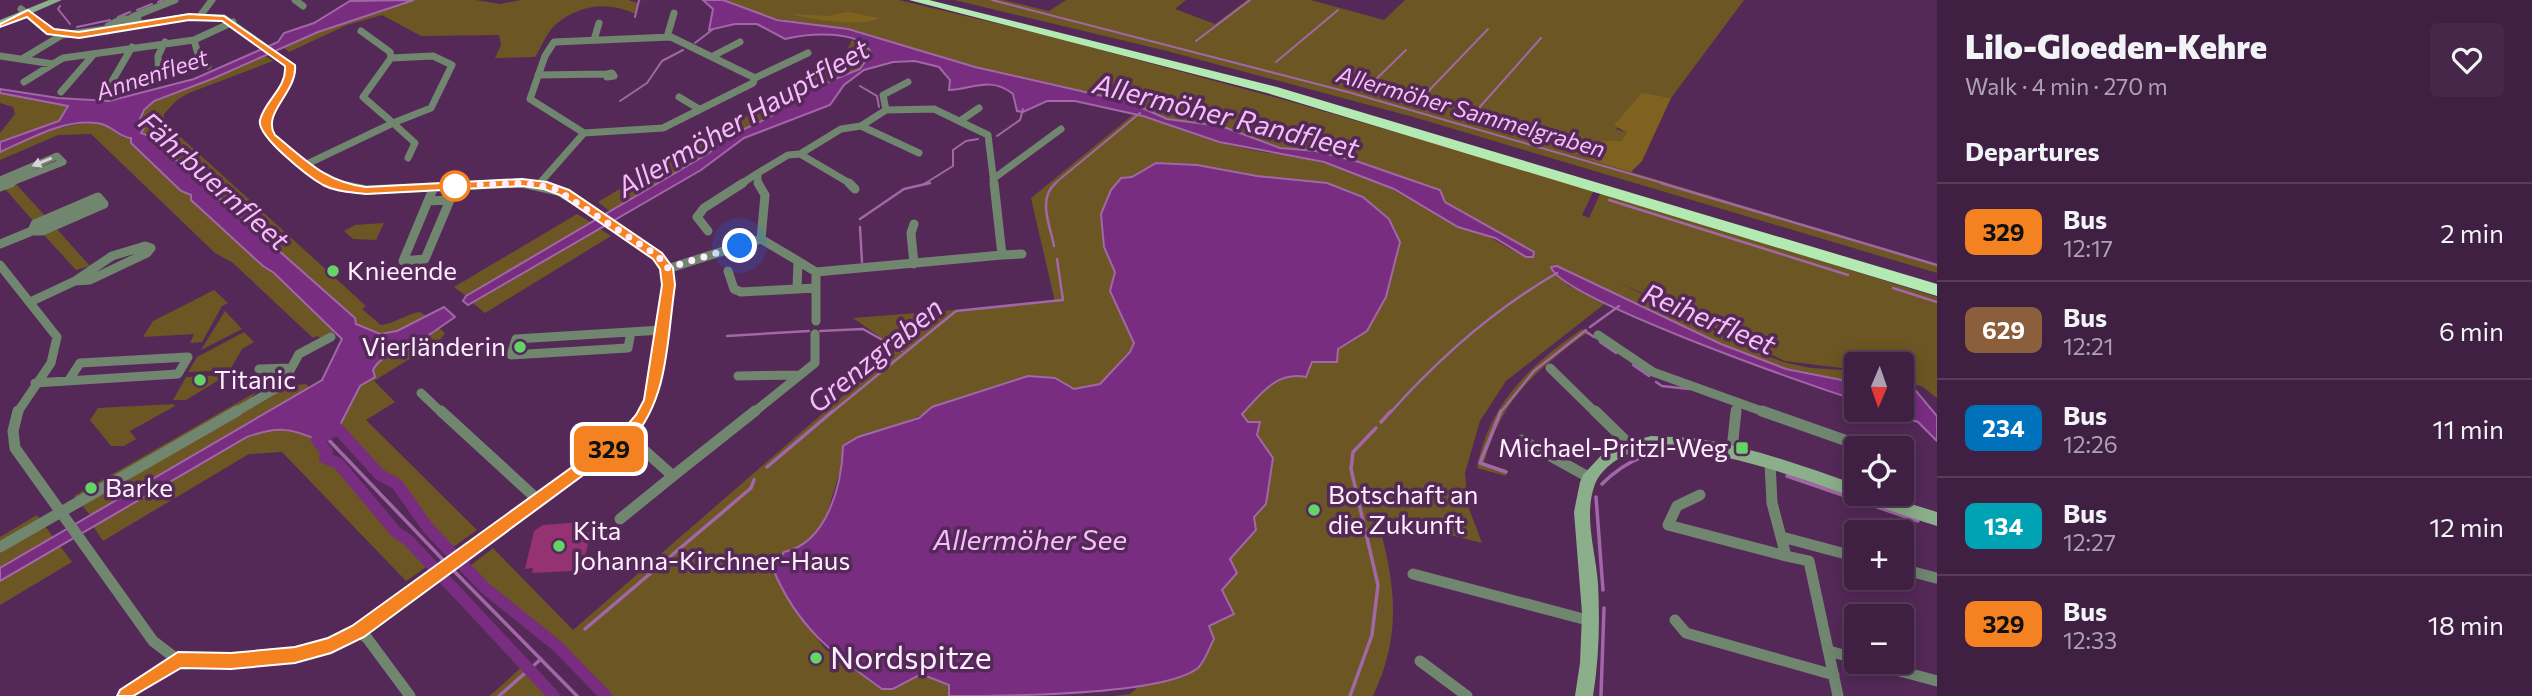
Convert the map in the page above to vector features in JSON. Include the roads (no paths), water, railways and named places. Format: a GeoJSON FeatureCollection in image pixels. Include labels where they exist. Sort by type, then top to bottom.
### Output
{"type":"FeatureCollection","features":[{"type":"Feature","properties":{"kind":"highway"},"geometry":{"type":"LineString","coordinates":[[915,0],[1272,90],[1937,290]]}},
{"type":"Feature","properties":{"kind":"highway"},"geometry":{"type":"LineString","coordinates":[[939,0],[1275,83],[1510,151],[1937,281]]}},
{"type":"Feature","properties":{"kind":"street"},"geometry":{"type":"LineString","coordinates":[[0,24],[44,0]]}},
{"type":"Feature","properties":{"kind":"street"},"geometry":{"type":"LineString","coordinates":[[0,18],[57,0]]}},
{"type":"Feature","properties":{"kind":"street"},"geometry":{"type":"LineString","coordinates":[[107,31],[113,22],[174,0]]}},
{"type":"Feature","properties":{"kind":"street"},"geometry":{"type":"LineString","coordinates":[[200,16],[212,0]]}},
{"type":"Feature","properties":{"kind":"street"},"geometry":{"type":"LineString","coordinates":[[295,0],[303,6]]}},
{"type":"Feature","properties":{"kind":"street"},"geometry":{"type":"LineString","coordinates":[[25,11],[45,29],[63,35],[200,16],[233,22],[289,65],[292,73],[266,119],[265,129],[271,137],[326,182],[348,189],[539,184],[564,193],[613,225],[658,256],[667,268],[668,285],[651,400],[641,419],[627,435],[358,632],[331,645],[295,655],[231,661],[178,660],[126,696]]}},
{"type":"Feature","properties":{"kind":"street"},"geometry":{"type":"LineString","coordinates":[[667,37],[674,13]]}},
{"type":"Feature","properties":{"kind":"street"},"geometry":{"type":"LineString","coordinates":[[132,17],[142,25]]}},
{"type":"Feature","properties":{"kind":"street"},"geometry":{"type":"LineString","coordinates":[[24,82],[63,58],[194,40],[233,22]]}},
{"type":"Feature","properties":{"kind":"street"},"geometry":{"type":"LineString","coordinates":[[594,40],[599,23]]}},
{"type":"Feature","properties":{"kind":"street"},"geometry":{"type":"LineString","coordinates":[[361,30],[390,51],[391,58],[363,97],[415,143],[408,158]]}},
{"type":"Feature","properties":{"kind":"street"},"geometry":{"type":"LineString","coordinates":[[22,59],[63,35]]}},
{"type":"Feature","properties":{"kind":"street"},"geometry":{"type":"LineString","coordinates":[[740,42],[713,56],[705,56],[667,37],[555,43],[545,56],[530,99],[584,133],[663,128],[699,109],[706,109],[753,83],[755,78],[808,53]]}},
{"type":"Feature","properties":{"kind":"street"},"geometry":{"type":"LineString","coordinates":[[194,40],[198,54],[208,66]]}},
{"type":"Feature","properties":{"kind":"street"},"geometry":{"type":"LineString","coordinates":[[159,80],[158,57],[165,42]]}},
{"type":"Feature","properties":{"kind":"street"},"geometry":{"type":"LineString","coordinates":[[107,90],[132,47]]}},
{"type":"Feature","properties":{"kind":"street"},"geometry":{"type":"LineString","coordinates":[[61,92],[94,54]]}},
{"type":"Feature","properties":{"kind":"street"},"geometry":{"type":"LineString","coordinates":[[0,56],[53,64]]}},
{"type":"Feature","properties":{"kind":"street"},"geometry":{"type":"LineString","coordinates":[[713,56],[755,78]]}},
{"type":"Feature","properties":{"kind":"street"},"geometry":{"type":"LineString","coordinates":[[305,165],[431,108],[452,65],[449,60],[438,57],[391,58]]}},
{"type":"Feature","properties":{"kind":"street"},"geometry":{"type":"LineString","coordinates":[[533,90],[564,74]]}},
{"type":"Feature","properties":{"kind":"street"},"geometry":{"type":"LineString","coordinates":[[538,75],[607,74]]}},
{"type":"Feature","properties":{"kind":"street"},"geometry":{"type":"LineString","coordinates":[[886,110],[883,94],[908,82]]}},
{"type":"Feature","properties":{"kind":"street"},"geometry":{"type":"LineString","coordinates":[[679,97],[699,109]]}},
{"type":"Feature","properties":{"kind":"street"},"geometry":{"type":"LineString","coordinates":[[960,121],[979,108]]}},
{"type":"Feature","properties":{"kind":"street"},"geometry":{"type":"LineString","coordinates":[[708,231],[697,217],[704,208],[788,155],[800,154],[841,129],[862,126],[886,110],[934,109],[988,135],[993,178],[991,180],[1002,255]]}},
{"type":"Feature","properties":{"kind":"street"},"geometry":{"type":"LineString","coordinates":[[862,126],[919,153]]}},
{"type":"Feature","properties":{"kind":"street"},"geometry":{"type":"LineString","coordinates":[[993,178],[1061,129]]}},
{"type":"Feature","properties":{"kind":"street"},"geometry":{"type":"LineString","coordinates":[[539,184],[584,133]]}},
{"type":"Feature","properties":{"kind":"street"},"geometry":{"type":"LineString","coordinates":[[800,154],[848,181],[855,189]]}},
{"type":"Feature","properties":{"kind":"street"},"geometry":{"type":"LineString","coordinates":[[0,180],[57,156],[63,162],[0,187]]}},
{"type":"Feature","properties":{"kind":"street"},"geometry":{"type":"LineString","coordinates":[[758,173],[758,184],[765,195],[761,239]]}},
{"type":"Feature","properties":{"kind":"street"},"geometry":{"type":"LineString","coordinates":[[429,201],[450,200],[425,260],[402,261],[435,187]]}},
{"type":"Feature","properties":{"kind":"street"},"geometry":{"type":"LineString","coordinates":[[0,244],[98,197],[104,204],[41,231],[32,230]]}},
{"type":"Feature","properties":{"kind":"street"},"geometry":{"type":"LineString","coordinates":[[914,224],[911,233],[914,264]]}},
{"type":"Feature","properties":{"kind":"street"},"geometry":{"type":"LineString","coordinates":[[667,268],[761,239],[816,272],[1022,254]]}},
{"type":"Feature","properties":{"kind":"street"},"geometry":{"type":"LineString","coordinates":[[30,302],[75,281],[90,280],[146,253],[151,248],[139,245],[82,272],[75,281]]}},
{"type":"Feature","properties":{"kind":"street"},"geometry":{"type":"LineString","coordinates":[[797,289],[798,261]]}},
{"type":"Feature","properties":{"kind":"street"},"geometry":{"type":"LineString","coordinates":[[0,265],[57,338],[54,354],[14,416],[10,434],[15,448],[153,641],[178,660]]}},
{"type":"Feature","properties":{"kind":"street"},"geometry":{"type":"LineString","coordinates":[[728,271],[734,289],[741,292],[816,288]]}},
{"type":"Feature","properties":{"kind":"street"},"geometry":{"type":"LineString","coordinates":[[816,272],[816,321]]}},
{"type":"Feature","properties":{"kind":"street"},"geometry":{"type":"LineString","coordinates":[[631,332],[628,348],[511,355],[516,339],[662,330]]}},
{"type":"Feature","properties":{"kind":"street"},"geometry":{"type":"LineString","coordinates":[[620,519],[815,363],[815,334]]}},
{"type":"Feature","properties":{"kind":"street"},"geometry":{"type":"LineString","coordinates":[[1598,335],[1653,372],[1844,440]]}},
{"type":"Feature","properties":{"kind":"street"},"geometry":{"type":"LineString","coordinates":[[0,547],[282,385],[299,354],[331,337]]}},
{"type":"Feature","properties":{"kind":"street"},"geometry":{"type":"LineString","coordinates":[[35,383],[178,374],[188,357],[80,363],[69,380]]}},
{"type":"Feature","properties":{"kind":"street"},"geometry":{"type":"LineString","coordinates":[[259,369],[291,368]]}},
{"type":"Feature","properties":{"kind":"street"},"geometry":{"type":"LineString","coordinates":[[1550,369],[1631,446]]}},
{"type":"Feature","properties":{"kind":"street"},"geometry":{"type":"LineString","coordinates":[[774,395],[776,374]]}},
{"type":"Feature","properties":{"kind":"street"},"geometry":{"type":"LineString","coordinates":[[738,376],[799,375]]}},
{"type":"Feature","properties":{"kind":"street"},"geometry":{"type":"LineString","coordinates":[[421,393],[538,500]]}},
{"type":"Feature","properties":{"kind":"street"},"geometry":{"type":"LineString","coordinates":[[1732,450],[1737,402]]}},
{"type":"Feature","properties":{"kind":"street"},"geometry":{"type":"LineString","coordinates":[[627,435],[673,476]]}},
{"type":"Feature","properties":{"kind":"street"},"geometry":{"type":"LineString","coordinates":[[1522,440],[1590,478]]}},
{"type":"Feature","properties":{"kind":"street"},"geometry":{"type":"LineString","coordinates":[[1584,696],[1591,656],[1591,621],[1582,510],[1590,478],[1607,459],[1631,446],[1660,441],[1694,442],[1732,450],[1844,487]]}},
{"type":"Feature","properties":{"kind":"street"},"geometry":{"type":"LineString","coordinates":[[1770,463],[1772,503],[1786,556]]}},
{"type":"Feature","properties":{"kind":"street"},"geometry":{"type":"LineString","coordinates":[[1700,495],[1676,506],[1668,525],[1809,561]]}},
{"type":"Feature","properties":{"kind":"street"},"geometry":{"type":"LineString","coordinates":[[1902,506],[1937,519]]}},
{"type":"Feature","properties":{"kind":"street"},"geometry":{"type":"LineString","coordinates":[[1782,537],[1844,554]]}},
{"type":"Feature","properties":{"kind":"street"},"geometry":{"type":"LineString","coordinates":[[1805,543],[1838,696]]}},
{"type":"Feature","properties":{"kind":"street"},"geometry":{"type":"LineString","coordinates":[[1914,572],[1936,578]]}},
{"type":"Feature","properties":{"kind":"street"},"geometry":{"type":"LineString","coordinates":[[1413,574],[1591,621]]}},
{"type":"Feature","properties":{"kind":"street"},"geometry":{"type":"LineString","coordinates":[[1675,620],[1686,633],[1834,675]]}},
{"type":"Feature","properties":{"kind":"street"},"geometry":{"type":"LineString","coordinates":[[358,632],[367,638],[410,696]]}},
{"type":"Feature","properties":{"kind":"street"},"geometry":{"type":"LineString","coordinates":[[1829,651],[1844,655]]}},
{"type":"Feature","properties":{"kind":"street"},"geometry":{"type":"LineString","coordinates":[[1420,661],[1467,696]]}},
{"type":"Feature","properties":{"kind":"street"},"geometry":{"type":"LineString","coordinates":[[1911,674],[1937,681]]}},
{"type":"Feature","properties":{"kind":"water"},"geometry":{"type":"Polygon","coordinates":[[[414,0],[318,32],[212,79],[154,101],[144,110],[140,119],[144,128],[141,133],[149,136],[355,318],[356,324],[380,334],[397,331],[444,307],[455,317],[400,355],[381,360],[373,370],[375,377],[360,386],[338,429],[317,440],[282,430],[266,431],[247,437],[0,581],[0,568],[322,380],[342,339],[274,273],[191,200],[191,195],[181,191],[131,143],[131,138],[102,124],[72,124],[47,131],[0,152],[0,142],[59,121],[68,106],[0,93],[0,89],[58,98],[109,101],[194,79],[278,42],[284,33],[314,23],[350,1],[414,0]]]}},
{"type":"Feature","properties":{"kind":"water"},"geometry":{"type":"Polygon","coordinates":[[[703,0],[723,0],[777,20],[848,29],[975,67],[1129,102],[1167,119],[1221,126],[1280,148],[1316,151],[1359,162],[1440,190],[1445,202],[1534,252],[1533,257],[1526,257],[1495,238],[1458,227],[1394,189],[1324,162],[1219,142],[1143,116],[1075,101],[1047,101],[1023,112],[1017,111],[1013,94],[1005,89],[981,85],[949,90],[950,80],[939,67],[915,61],[893,62],[864,70],[844,85],[830,105],[744,138],[701,170],[468,305],[463,301],[466,296],[709,153],[727,137],[770,117],[806,91],[860,69],[871,53],[865,45],[844,36],[819,35],[785,39],[757,24],[735,24],[709,30],[713,9],[703,0]]]}},
{"type":"Feature","properties":{"kind":"water","name":"Allermöher See"},"geometry":{"type":"Polygon","coordinates":[[[1156,163],[1197,165],[1257,176],[1327,183],[1363,197],[1389,219],[1400,242],[1386,297],[1367,331],[1338,349],[1337,362],[1312,362],[1306,377],[1286,377],[1278,381],[1242,414],[1248,422],[1260,422],[1257,435],[1273,458],[1266,504],[1254,517],[1256,530],[1230,559],[1237,573],[1222,590],[1234,614],[1209,626],[1214,639],[1198,668],[1179,677],[1152,684],[1080,692],[949,696],[949,685],[921,674],[893,689],[882,689],[818,638],[793,607],[773,569],[784,552],[799,546],[821,525],[835,494],[843,446],[858,437],[919,418],[932,407],[1028,376],[1055,378],[1074,389],[1100,384],[1130,352],[1134,343],[1110,291],[1115,272],[1104,247],[1101,214],[1111,190],[1121,178],[1132,177],[1156,163]]]}},
{"type":"Feature","properties":{"kind":"water"},"geometry":{"type":"Polygon","coordinates":[[[1557,266],[1721,344],[1786,369],[1844,380],[1844,396],[1744,361],[1640,319],[1564,281],[1551,267],[1557,266]]]}},
{"type":"Feature","properties":{"kind":"water"},"geometry":{"type":"Polygon","coordinates":[[[1914,391],[1937,416],[1937,441],[1914,421],[1914,391]]]}},
{"type":"Feature","properties":{"kind":"waterway"},"geometry":{"type":"LineString","coordinates":[[158,2],[163,0]]}},
{"type":"Feature","properties":{"kind":"waterway"},"geometry":{"type":"LineString","coordinates":[[635,17],[639,0]]}},
{"type":"Feature","properties":{"kind":"waterway","name":"Allermöher Sammelgraben"},"geometry":{"type":"LineString","coordinates":[[992,0],[1348,92],[1666,184]]}},
{"type":"Feature","properties":{"kind":"waterway"},"geometry":{"type":"LineString","coordinates":[[1196,41],[1250,0]]}},
{"type":"Feature","properties":{"kind":"waterway"},"geometry":{"type":"LineString","coordinates":[[137,10],[152,4]]}},
{"type":"Feature","properties":{"kind":"waterway"},"geometry":{"type":"LineString","coordinates":[[60,6],[58,9],[70,24]]}},
{"type":"Feature","properties":{"kind":"waterway"},"geometry":{"type":"LineString","coordinates":[[1276,62],[1338,10]]}},
{"type":"Feature","properties":{"kind":"waterway"},"geometry":{"type":"LineString","coordinates":[[118,17],[130,12]]}},
{"type":"Feature","properties":{"kind":"waterway"},"geometry":{"type":"LineString","coordinates":[[77,27],[110,20]]}},
{"type":"Feature","properties":{"kind":"waterway"},"geometry":{"type":"LineString","coordinates":[[1418,102],[1488,29]]}},
{"type":"Feature","properties":{"kind":"waterway"},"geometry":{"type":"LineString","coordinates":[[695,43],[712,30]]}},
{"type":"Feature","properties":{"kind":"waterway"},"geometry":{"type":"LineString","coordinates":[[1470,118],[1541,38]]}},
{"type":"Feature","properties":{"kind":"waterway"},"geometry":{"type":"LineString","coordinates":[[620,101],[647,83],[662,61],[683,50]]}},
{"type":"Feature","properties":{"kind":"waterway"},"geometry":{"type":"LineString","coordinates":[[1367,88],[1406,50]]}},
{"type":"Feature","properties":{"kind":"waterway"},"geometry":{"type":"LineString","coordinates":[[860,86],[877,96],[879,107]]}},
{"type":"Feature","properties":{"kind":"waterway"},"geometry":{"type":"LineString","coordinates":[[997,136],[1020,120],[1023,109]]}},
{"type":"Feature","properties":{"kind":"waterway","name":"Allermöher Randfleet"},"geometry":{"type":"LineString","coordinates":[[1054,184],[1140,113]]}},
{"type":"Feature","properties":{"kind":"waterway"},"geometry":{"type":"LineString","coordinates":[[924,184],[953,166],[953,150],[966,141],[978,139]]}},
{"type":"Feature","properties":{"kind":"waterway"},"geometry":{"type":"LineString","coordinates":[[860,219],[904,189],[930,183]]}},
{"type":"Feature","properties":{"kind":"waterway"},"geometry":{"type":"LineString","coordinates":[[1054,246],[1046,204],[1050,189],[1056,183]]}},
{"type":"Feature","properties":{"kind":"waterway","name":"Allermöher Sammelgraben"},"geometry":{"type":"LineString","coordinates":[[1661,183],[1937,265]]}},
{"type":"Feature","properties":{"kind":"waterway"},"geometry":{"type":"LineString","coordinates":[[1609,200],[1848,275]]}},
{"type":"Feature","properties":{"kind":"waterway"},"geometry":{"type":"LineString","coordinates":[[860,227],[862,262]]}},
{"type":"Feature","properties":{"kind":"waterway","name":"Grenzgraben"},"geometry":{"type":"LineString","coordinates":[[831,413],[956,311],[1063,300],[1057,259]]}},
{"type":"Feature","properties":{"kind":"waterway"},"geometry":{"type":"LineString","coordinates":[[1390,413],[1468,336],[1533,287],[1557,273]]}},
{"type":"Feature","properties":{"kind":"waterway"},"geometry":{"type":"LineString","coordinates":[[1893,288],[1937,302]]}},
{"type":"Feature","properties":{"kind":"waterway"},"geometry":{"type":"LineString","coordinates":[[1590,327],[1619,306]]}},
{"type":"Feature","properties":{"kind":"waterway"},"geometry":{"type":"LineString","coordinates":[[820,331],[863,329],[902,351]]}},
{"type":"Feature","properties":{"kind":"waterway"},"geometry":{"type":"LineString","coordinates":[[1500,413],[1534,371],[1586,330]]}},
{"type":"Feature","properties":{"kind":"waterway"},"geometry":{"type":"LineString","coordinates":[[727,336],[809,331]]}},
{"type":"Feature","properties":{"kind":"waterway"},"geometry":{"type":"LineString","coordinates":[[1585,331],[1594,337]]}},
{"type":"Feature","properties":{"kind":"waterway"},"geometry":{"type":"LineString","coordinates":[[1600,342],[1616,353]]}},
{"type":"Feature","properties":{"kind":"waterway"},"geometry":{"type":"LineString","coordinates":[[1633,365],[1649,376]]}},
{"type":"Feature","properties":{"kind":"waterway"},"geometry":{"type":"LineString","coordinates":[[1656,382],[1662,386],[1689,389]]}},
{"type":"Feature","properties":{"kind":"waterway","name":"Grenzgraben"},"geometry":{"type":"LineString","coordinates":[[767,467],[833,411]]}},
{"type":"Feature","properties":{"kind":"waterway"},"geometry":{"type":"LineString","coordinates":[[1381,422],[1391,411]]}},
{"type":"Feature","properties":{"kind":"waterway"},"geometry":{"type":"LineString","coordinates":[[1500,413],[1480,463],[1506,472]]}},
{"type":"Feature","properties":{"kind":"waterway"},"geometry":{"type":"LineString","coordinates":[[1350,696],[1372,635],[1378,585],[1351,469],[1353,452],[1376,428]]}},
{"type":"Feature","properties":{"kind":"waterway"},"geometry":{"type":"LineString","coordinates":[[554,696],[408,540],[396,532],[338,463],[325,458],[327,452],[317,440],[338,429],[380,475],[397,484],[428,528],[485,588],[556,645],[606,696]]}},
{"type":"Feature","properties":{"kind":"waterway","name":"Fährbuernfleet"},"geometry":{"type":"LineString","coordinates":[[324,435],[447,564]]}},
{"type":"Feature","properties":{"kind":"waterway"},"geometry":{"type":"LineString","coordinates":[[1602,484],[1621,468],[1642,457],[1664,451],[1689,449]]}},
{"type":"Feature","properties":{"kind":"waterway"},"geometry":{"type":"LineString","coordinates":[[1787,476],[1918,521]]}},
{"type":"Feature","properties":{"kind":"waterway","name":"Grenzgraben"},"geometry":{"type":"LineString","coordinates":[[585,629],[751,488],[754,480]]}},
{"type":"Feature","properties":{"kind":"waterway"},"geometry":{"type":"LineString","coordinates":[[1596,497],[1603,590]]}},
{"type":"Feature","properties":{"kind":"waterway","name":"Fährbuernfleet"},"geometry":{"type":"LineString","coordinates":[[452,569],[541,659]]}},
{"type":"Feature","properties":{"kind":"waterway"},"geometry":{"type":"LineString","coordinates":[[1601,695],[1604,608]]}},
{"type":"Feature","properties":{"kind":"waterway","name":"Grenzgraben"},"geometry":{"type":"LineString","coordinates":[[499,696],[541,659]]}},
{"type":"Feature","properties":{"kind":"waterway","name":"Fährbuernfleet"},"geometry":{"type":"LineString","coordinates":[[541,659],[577,696]]}},
{"type":"Feature","properties":{"kind":"place","name":"Knieende"},"geometry":{"type":"Point","coordinates":[333,271]}},
{"type":"Feature","properties":{"kind":"place","name":"Vierländerin"},"geometry":{"type":"Point","coordinates":[520,347]}},
{"type":"Feature","properties":{"kind":"place","name":"Titanic"},"geometry":{"type":"Point","coordinates":[200,380]}},
{"type":"Feature","properties":{"kind":"place","name":"Michael-Pritzl-Weg"},"geometry":{"type":"Point","coordinates":[1742,448]}},
{"type":"Feature","properties":{"kind":"place","name":"Barke"},"geometry":{"type":"Point","coordinates":[91,488]}},
{"type":"Feature","properties":{"kind":"place","name":"Botschaft an die Zukunft"},"geometry":{"type":"Point","coordinates":[1314,510]}},
{"type":"Feature","properties":{"kind":"place","name":"Kita Johanna-Kirchner-Haus"},"geometry":{"type":"Point","coordinates":[559,546]}},
{"type":"Feature","properties":{"kind":"place","name":"Nordspitze"},"geometry":{"type":"Point","coordinates":[816,658]}},
{"type":"Feature","properties":{"kind":"water label","name":"Annenfleet"},"geometry":{"type":"Point","coordinates":[152,75]}},
{"type":"Feature","properties":{"kind":"water label","name":"Allermöher Hauptfleet"},"geometry":{"type":"Point","coordinates":[743,118]}},
{"type":"Feature","properties":{"kind":"water label","name":"Reiherfleet"},"geometry":{"type":"Point","coordinates":[1709,319]}}]}
